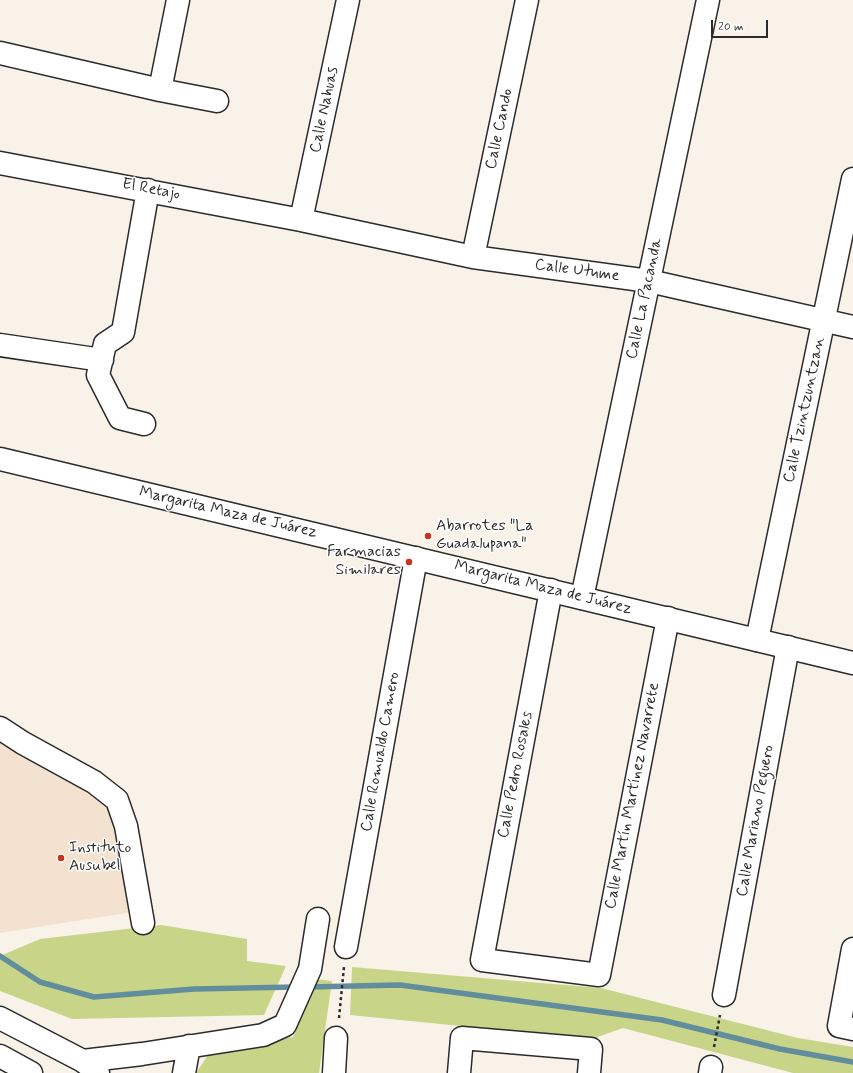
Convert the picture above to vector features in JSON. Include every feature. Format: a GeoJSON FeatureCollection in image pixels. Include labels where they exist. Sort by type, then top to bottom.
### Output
{"type":"FeatureCollection","features":[{"type":"Feature","properties":{"kind":"main road"},"geometry":{"type":"LineString","coordinates":[[160,90],[178,0]]}},
{"type":"Feature","properties":{"kind":"main road","name":"Calle Nahuas"},"geometry":{"type":"LineString","coordinates":[[301,220],[348,0]]}},
{"type":"Feature","properties":{"kind":"main road","name":"Calle Cando"},"geometry":{"type":"LineString","coordinates":[[473,257],[527,0]]}},
{"type":"Feature","properties":{"kind":"main road","name":"Calle La Pacanda"},"geometry":{"type":"LineString","coordinates":[[582,598],[708,0]]}},
{"type":"Feature","properties":{"kind":"main road"},"geometry":{"type":"LineString","coordinates":[[0,53],[160,90],[217,101]]}},
{"type":"Feature","properties":{"kind":"main road","name":"El Retajo"},"geometry":{"type":"LineString","coordinates":[[0,162],[301,220]]}},
{"type":"Feature","properties":{"kind":"main road","name":"Calle Tzintzuntzan"},"geometry":{"type":"LineString","coordinates":[[757,640],[853,179]]}},
{"type":"Feature","properties":{"kind":"main road"},"geometry":{"type":"LineString","coordinates":[[144,424],[120,418],[98,375],[104,344],[124,332],[148,190]]}},
{"type":"Feature","properties":{"kind":"main road","name":"Calle Utume"},"geometry":{"type":"LineString","coordinates":[[301,220],[473,257],[649,281],[853,327]]}},
{"type":"Feature","properties":{"kind":"main road"},"geometry":{"type":"LineString","coordinates":[[0,345],[102,360]]}},
{"type":"Feature","properties":{"kind":"main road","name":"Margarita Maza de Juárez"},"geometry":{"type":"LineString","coordinates":[[0,459],[853,663]]}},
{"type":"Feature","properties":{"kind":"main road","name":"Calle Romualdo Camero"},"geometry":{"type":"LineString","coordinates":[[346,947],[416,558]]}},
{"type":"Feature","properties":{"kind":"main road","name":"Calle Pedro Rosales"},"geometry":{"type":"LineString","coordinates":[[550,590],[482,960],[599,974]]}},
{"type":"Feature","properties":{"kind":"main road","name":"Calle Martín Martínez Navarrete"},"geometry":{"type":"LineString","coordinates":[[599,974],[668,618]]}},
{"type":"Feature","properties":{"kind":"main road","name":"Calle Mariano Peguero"},"geometry":{"type":"LineString","coordinates":[[724,995],[788,647]]}},
{"type":"Feature","properties":{"kind":"main road"},"geometry":{"type":"LineString","coordinates":[[0,728],[23,743],[94,782],[117,800],[126,826],[143,923]]}},
{"type":"Feature","properties":{"kind":"main road"},"geometry":{"type":"LineString","coordinates":[[0,1018],[90,1067],[189,1046],[263,1035],[285,1025],[310,969],[318,919]]}},
{"type":"Feature","properties":{"kind":"main road"},"geometry":{"type":"LineString","coordinates":[[846,1027],[853,948]]}},
{"type":"Feature","properties":{"kind":"main road"},"geometry":{"type":"LineString","coordinates":[[334,1073],[336,1038]]}},
{"type":"Feature","properties":{"kind":"main road"},"geometry":{"type":"LineString","coordinates":[[459,1073],[462,1038],[592,1049],[589,1073]]}},
{"type":"Feature","properties":{"kind":"main road"},"geometry":{"type":"LineString","coordinates":[[184,1073],[189,1046]]}},
{"type":"Feature","properties":{"kind":"main road"},"geometry":{"type":"LineString","coordinates":[[0,1056],[31,1073]]}},
{"type":"Feature","properties":{"kind":"path"},"geometry":{"type":"LineString","coordinates":[[336,1038],[346,947]]}},
{"type":"Feature","properties":{"kind":"path"},"geometry":{"type":"LineString","coordinates":[[710,1070],[724,995]]}},
{"type":"Feature","properties":{"kind":"shaded area","name":"Instituto Ausubel"},"geometry":{"type":"Polygon","coordinates":[[[0,735],[112,804],[133,912],[0,933],[0,735]]]}},
{"type":"Feature","properties":{"kind":"green space"},"geometry":{"type":"Polygon","coordinates":[[[161,925],[247,939],[247,961],[286,966],[264,1015],[72,1019],[0,991],[0,956],[40,939],[161,925]]]}},
{"type":"Feature","properties":{"kind":"green space"},"geometry":{"type":"Polygon","coordinates":[[[352,967],[601,988],[798,1038],[853,1047],[853,1073],[793,1073],[623,1028],[592,1039],[350,1015],[352,967]]]}},
{"type":"Feature","properties":{"kind":"green space"},"geometry":{"type":"Polygon","coordinates":[[[315,979],[332,981],[319,1073],[196,1073],[210,1052],[293,1037],[315,979]]]}},
{"type":"Feature","properties":{"kind":"waterway"},"geometry":{"type":"LineString","coordinates":[[0,956],[40,982],[94,997],[194,989],[296,987]]}},
{"type":"Feature","properties":{"kind":"waterway"},"geometry":{"type":"LineString","coordinates":[[308,987],[400,985],[662,1020],[780,1049],[853,1062]]}},
{"type":"Feature","properties":{"kind":"place","name":"Abarrotes \"La Guadalupana\""},"geometry":{"type":"Point","coordinates":[428,536]}},
{"type":"Feature","properties":{"kind":"place","name":"Farmacias Similares"},"geometry":{"type":"Point","coordinates":[409,562]}},
{"type":"Feature","properties":{"kind":"place","name":"Instituto Ausubel"},"geometry":{"type":"Point","coordinates":[61,858]}}]}
